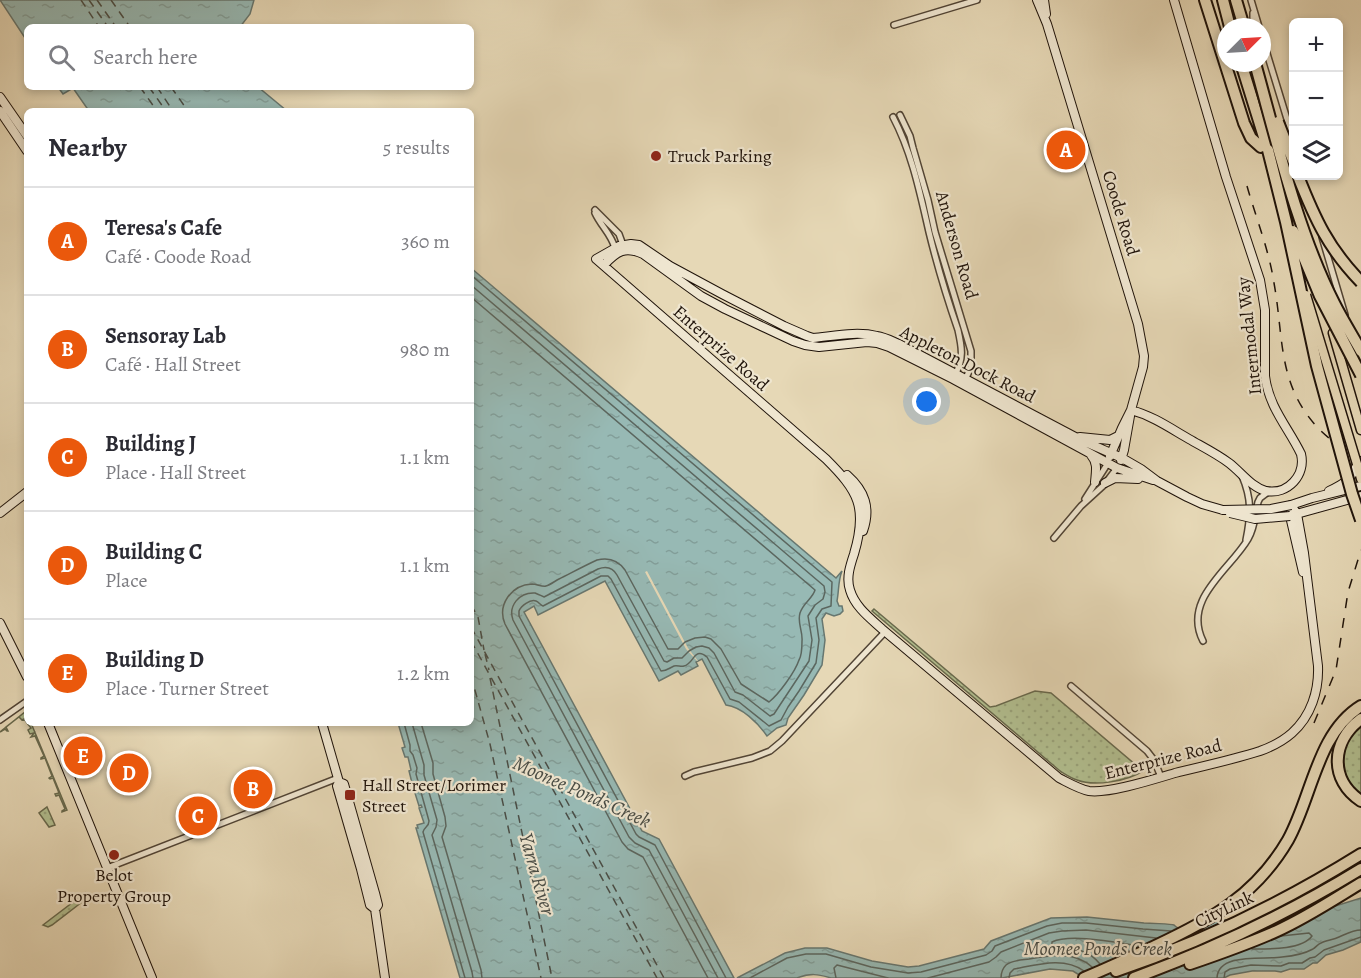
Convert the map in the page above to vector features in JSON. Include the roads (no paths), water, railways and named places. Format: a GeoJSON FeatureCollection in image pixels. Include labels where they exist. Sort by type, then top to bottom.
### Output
{"type":"FeatureCollection","features":[{"type":"Feature","properties":{"kind":"highway"},"geometry":{"type":"LineString","coordinates":[[1205,0],[1244,123],[1251,138],[1264,149],[1307,267],[1361,375]]}},
{"type":"Feature","properties":{"kind":"highway"},"geometry":{"type":"LineString","coordinates":[[1223,0],[1228,18]]}},
{"type":"Feature","properties":{"kind":"highway"},"geometry":{"type":"LineString","coordinates":[[1236,0],[1241,18]]}},
{"type":"Feature","properties":{"kind":"highway"},"geometry":{"type":"LineString","coordinates":[[1243,72],[1286,222],[1311,345],[1361,520]]}},
{"type":"Feature","properties":{"kind":"highway"},"geometry":{"type":"LineString","coordinates":[[1258,72],[1289,152]]}},
{"type":"Feature","properties":{"kind":"highway"},"geometry":{"type":"LineString","coordinates":[[1258,72],[1304,229],[1321,275],[1361,351]]}},
{"type":"Feature","properties":{"kind":"highway"},"geometry":{"type":"LineString","coordinates":[[1300,180],[1322,232],[1340,259],[1361,282]]}},
{"type":"Feature","properties":{"kind":"highway"},"geometry":{"type":"LineString","coordinates":[[1346,325],[1357,344]]}},
{"type":"Feature","properties":{"kind":"highway"},"geometry":{"type":"LineString","coordinates":[[1361,706],[1342,742],[1338,766],[1344,786],[1361,801]]}},
{"type":"Feature","properties":{"kind":"highway"},"geometry":{"type":"LineString","coordinates":[[1084,978],[1210,919],[1259,879],[1288,841],[1304,807],[1328,743],[1336,729],[1356,718]]}},
{"type":"Feature","properties":{"kind":"highway","name":"CityLink"},"geometry":{"type":"LineString","coordinates":[[1093,978],[1204,936],[1285,898],[1361,854]]}},
{"type":"Feature","properties":{"kind":"highway","name":"CityLink"},"geometry":{"type":"LineString","coordinates":[[1134,978],[1193,956],[1255,927],[1309,900],[1361,869]]}},
{"type":"Feature","properties":{"kind":"highway"},"geometry":{"type":"LineString","coordinates":[[1150,978],[1230,951],[1278,931],[1311,914],[1361,883]]}},
{"type":"Feature","properties":{"kind":"main road"},"geometry":{"type":"LineString","coordinates":[[1297,264],[1361,479]]}},
{"type":"Feature","properties":{"kind":"main road"},"geometry":{"type":"LineString","coordinates":[[1333,333],[1361,430]]}},
{"type":"Feature","properties":{"kind":"street"},"geometry":{"type":"LineString","coordinates":[[894,25],[977,0]]}},
{"type":"Feature","properties":{"kind":"street","name":"Coode Road"},"geometry":{"type":"LineString","coordinates":[[1036,0],[1047,24],[1135,313],[1144,356],[1122,458],[1105,483],[1081,506],[1054,538]]}},
{"type":"Feature","properties":{"kind":"street","name":"Coode Road"},"geometry":{"type":"LineString","coordinates":[[1044,0],[1047,24]]}},
{"type":"Feature","properties":{"kind":"street","name":"Intermodal Way"},"geometry":{"type":"LineString","coordinates":[[1174,0],[1226,177],[1260,280],[1265,310],[1266,386],[1275,411],[1303,460],[1301,473],[1292,484],[1278,491],[1270,491]]}},
{"type":"Feature","properties":{"kind":"street"},"geometry":{"type":"LineString","coordinates":[[1251,0],[1253,18]]}},
{"type":"Feature","properties":{"kind":"street"},"geometry":{"type":"LineString","coordinates":[[1251,0],[1256,18]]}},
{"type":"Feature","properties":{"kind":"street"},"geometry":{"type":"LineString","coordinates":[[1271,67],[1289,128]]}},
{"type":"Feature","properties":{"kind":"street"},"geometry":{"type":"LineString","coordinates":[[0,97],[24,132]]}},
{"type":"Feature","properties":{"kind":"street"},"geometry":{"type":"LineString","coordinates":[[0,111],[24,147]]}},
{"type":"Feature","properties":{"kind":"street","name":"Anderson Road"},"geometry":{"type":"LineString","coordinates":[[900,115],[914,148],[935,232],[971,351],[971,367],[965,381]]}},
{"type":"Feature","properties":{"kind":"street","name":"Anderson Road"},"geometry":{"type":"LineString","coordinates":[[893,117],[906,145],[922,196],[934,251],[959,337],[962,360],[955,376]]}},
{"type":"Feature","properties":{"kind":"street"},"geometry":{"type":"LineString","coordinates":[[1304,180],[1357,344]]}},
{"type":"Feature","properties":{"kind":"street"},"geometry":{"type":"LineString","coordinates":[[595,210],[619,234],[624,244],[615,248],[610,236],[599,222],[595,210]]}},
{"type":"Feature","properties":{"kind":"street","name":"Appleton Dock Road"},"geometry":{"type":"LineString","coordinates":[[624,244],[639,245],[670,266],[807,336],[813,338],[858,334],[878,336],[900,344],[955,376]]}},
{"type":"Feature","properties":{"kind":"street","name":"Enterprize Road"},"geometry":{"type":"LineString","coordinates":[[615,248],[596,259],[826,459],[852,488],[858,499],[860,512],[859,537],[848,578],[850,591],[864,612],[1059,778],[1077,786],[1090,791],[1103,790],[1261,750],[1291,734],[1306,716],[1314,698],[1318,673],[1311,606],[1293,515]]}},
{"type":"Feature","properties":{"kind":"street","name":"Appleton Dock Road"},"geometry":{"type":"LineString","coordinates":[[603,265],[620,252],[626,250],[638,252],[701,296],[793,341],[819,347],[855,342],[877,343],[889,347],[955,376],[1122,458],[1156,481]]}},
{"type":"Feature","properties":{"kind":"street"},"geometry":{"type":"LineString","coordinates":[[711,288],[710,292],[714,298],[761,326]]}},
{"type":"Feature","properties":{"kind":"street","name":"Appleton Dock Road"},"geometry":{"type":"LineString","coordinates":[[965,381],[1117,468],[1156,481],[1196,501],[1243,517],[1255,519],[1293,515],[1361,496]]}},
{"type":"Feature","properties":{"kind":"street"},"geometry":{"type":"LineString","coordinates":[[1131,411],[1155,418],[1220,456],[1258,488],[1270,491]]}},
{"type":"Feature","properties":{"kind":"street","name":"Coode Road"},"geometry":{"type":"LineString","coordinates":[[1081,506],[1108,463],[1131,411]]}},
{"type":"Feature","properties":{"kind":"street"},"geometry":{"type":"LineString","coordinates":[[1129,423],[1130,456],[1137,467]]}},
{"type":"Feature","properties":{"kind":"street"},"geometry":{"type":"LineString","coordinates":[[1070,434],[1110,440],[1119,435]]}},
{"type":"Feature","properties":{"kind":"street"},"geometry":{"type":"LineString","coordinates":[[1089,453],[1095,461],[1095,482]]}},
{"type":"Feature","properties":{"kind":"street"},"geometry":{"type":"LineString","coordinates":[[1320,496],[1344,483],[1353,474],[1357,464]]}},
{"type":"Feature","properties":{"kind":"street"},"geometry":{"type":"LineString","coordinates":[[1240,472],[1249,493],[1250,506],[1248,530],[1243,547]]}},
{"type":"Feature","properties":{"kind":"street"},"geometry":{"type":"LineString","coordinates":[[1105,483],[1119,478],[1156,481]]}},
{"type":"Feature","properties":{"kind":"street","name":"Appleton Dock Road"},"geometry":{"type":"LineString","coordinates":[[1223,510],[1291,505],[1361,486]]}},
{"type":"Feature","properties":{"kind":"street"},"geometry":{"type":"LineString","coordinates":[[1203,641],[1199,629],[1202,602],[1214,580],[1243,547],[1253,530],[1258,502],[1270,491]]}},
{"type":"Feature","properties":{"kind":"street"},"geometry":{"type":"LineString","coordinates":[[0,513],[24,494]]}},
{"type":"Feature","properties":{"kind":"street"},"geometry":{"type":"LineString","coordinates":[[1341,501],[1352,502],[1361,511]]}},
{"type":"Feature","properties":{"kind":"street"},"geometry":{"type":"LineString","coordinates":[[1291,505],[1293,515]]}},
{"type":"Feature","properties":{"kind":"street"},"geometry":{"type":"LineString","coordinates":[[0,623],[24,671]]}},
{"type":"Feature","properties":{"kind":"street"},"geometry":{"type":"LineString","coordinates":[[685,776],[753,758],[770,751],[885,632]]}},
{"type":"Feature","properties":{"kind":"street"},"geometry":{"type":"LineString","coordinates":[[1071,686],[1147,751],[1154,759],[1161,777]]}},
{"type":"Feature","properties":{"kind":"street"},"geometry":{"type":"LineString","coordinates":[[0,720],[24,703]]}},
{"type":"Feature","properties":{"kind":"street"},"geometry":{"type":"LineString","coordinates":[[49,726],[152,978]]}},
{"type":"Feature","properties":{"kind":"street"},"geometry":{"type":"LineString","coordinates":[[323,726],[338,780],[344,784],[367,861],[378,905],[375,909],[386,978]]}},
{"type":"Feature","properties":{"kind":"street"},"geometry":{"type":"LineString","coordinates":[[107,868],[338,780]]}},
{"type":"Feature","properties":{"kind":"water"},"geometry":{"type":"Polygon","coordinates":[[[0,0],[254,0],[250,14],[242,24],[24,24],[24,36],[0,0]]]}},
{"type":"Feature","properties":{"kind":"water"},"geometry":{"type":"Polygon","coordinates":[[[74,90],[262,90],[283,108],[87,108],[74,90]]]}},
{"type":"Feature","properties":{"kind":"water","name":"Yarra River"},"geometry":{"type":"Polygon","coordinates":[[[474,271],[836,578],[842,571],[837,601],[843,611],[834,616],[826,613],[822,619],[825,640],[822,665],[788,718],[786,725],[777,728],[767,736],[749,716],[726,705],[702,659],[696,662],[698,666],[681,675],[678,671],[659,681],[605,581],[538,615],[534,606],[524,612],[642,831],[659,839],[734,978],[460,978],[416,828],[418,828],[417,825],[424,823],[419,808],[422,807],[419,806],[414,790],[416,787],[413,787],[408,757],[405,757],[402,748],[405,747],[399,726],[474,726],[474,271]]]}},
{"type":"Feature","properties":{"kind":"water","name":"Moonee Ponds Creek"},"geometry":{"type":"Polygon","coordinates":[[[1361,898],[1361,942],[1326,955],[1317,963],[1304,969],[1290,969],[1281,972],[1252,971],[1224,978],[1084,978],[1073,971],[1050,969],[1002,978],[831,978],[806,975],[797,978],[737,978],[785,953],[805,948],[827,948],[872,961],[908,967],[984,949],[991,941],[1051,918],[1087,917],[1174,925],[1178,928],[1216,921],[1329,908],[1361,898]]]}},
{"type":"Feature","properties":{"kind":"railway"},"geometry":{"type":"LineString","coordinates":[[1247,186],[1269,258],[1284,360],[1296,395],[1305,412],[1319,429],[1333,442],[1361,457]]}},
{"type":"Feature","properties":{"kind":"railway"},"geometry":{"type":"LineString","coordinates":[[1314,723],[1336,670],[1348,592],[1361,550]]}},
{"type":"Feature","properties":{"kind":"place","name":"Teresa's Cafe"},"geometry":{"type":"Point","coordinates":[1066,150]}},
{"type":"Feature","properties":{"kind":"place","name":"Truck Parking"},"geometry":{"type":"Point","coordinates":[656,156]}},
{"type":"Feature","properties":{"kind":"place","name":"Building D"},"geometry":{"type":"Point","coordinates":[83,756]}},
{"type":"Feature","properties":{"kind":"place","name":"Building C"},"geometry":{"type":"Point","coordinates":[129,773]}},
{"type":"Feature","properties":{"kind":"place","name":"Sensoray Lab"},"geometry":{"type":"Point","coordinates":[253,789]}},
{"type":"Feature","properties":{"kind":"place","name":"Hall Street/Lorimer Street"},"geometry":{"type":"Point","coordinates":[350,795]}},
{"type":"Feature","properties":{"kind":"place","name":"Building J"},"geometry":{"type":"Point","coordinates":[198,816]}},
{"type":"Feature","properties":{"kind":"place","name":"Belot Property Group"},"geometry":{"type":"Point","coordinates":[114,855]}}]}
